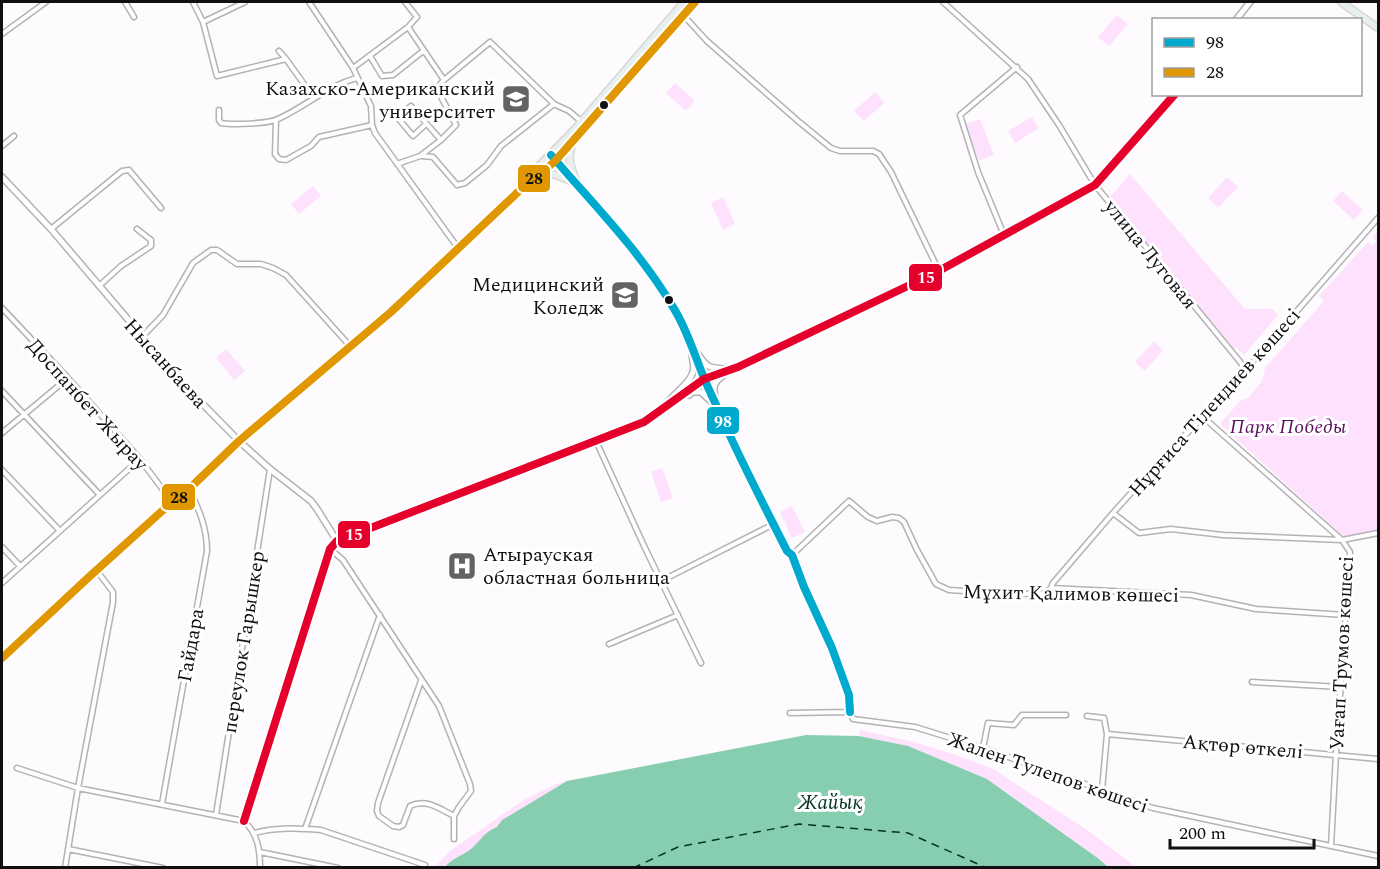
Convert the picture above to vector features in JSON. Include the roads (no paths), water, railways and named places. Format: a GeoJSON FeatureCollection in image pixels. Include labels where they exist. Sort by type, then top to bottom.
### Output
{"type":"FeatureCollection","features":[{"type":"Feature","properties":{"kind":"main road"},"geometry":{"type":"LineString","coordinates":[[539,176],[572,142],[584,124],[684,2]]}},
{"type":"Feature","properties":{"kind":"main road"},"geometry":{"type":"LineString","coordinates":[[2,658],[239,441],[391,312],[528,182],[695,2]]}},
{"type":"Feature","properties":{"kind":"main road"},"geometry":{"type":"LineString","coordinates":[[1341,2],[1377,27]]}},
{"type":"Feature","properties":{"kind":"main road"},"geometry":{"type":"LineString","coordinates":[[572,142],[569,159],[577,183]]}},
{"type":"Feature","properties":{"kind":"main road"},"geometry":{"type":"LineString","coordinates":[[528,182],[539,176],[555,174],[577,183]]}},
{"type":"Feature","properties":{"kind":"street"},"geometry":{"type":"LineString","coordinates":[[2,34],[46,2]]}},
{"type":"Feature","properties":{"kind":"street"},"geometry":{"type":"LineString","coordinates":[[125,2],[134,17]]}},
{"type":"Feature","properties":{"kind":"street"},"geometry":{"type":"LineString","coordinates":[[193,2],[203,22],[217,75],[286,59]]}},
{"type":"Feature","properties":{"kind":"street"},"geometry":{"type":"LineString","coordinates":[[203,22],[245,2]]}},
{"type":"Feature","properties":{"kind":"street"},"geometry":{"type":"LineString","coordinates":[[309,2],[353,68],[371,106],[375,133],[458,248]]}},
{"type":"Feature","properties":{"kind":"street"},"geometry":{"type":"LineString","coordinates":[[353,68],[408,27],[417,17],[405,2]]}},
{"type":"Feature","properties":{"kind":"street","name":"улица Луговая"},"geometry":{"type":"LineString","coordinates":[[943,2],[1028,79],[1095,185],[1246,369]]}},
{"type":"Feature","properties":{"kind":"street"},"geometry":{"type":"LineString","coordinates":[[1238,18],[1250,2]]}},
{"type":"Feature","properties":{"kind":"street"},"geometry":{"type":"LineString","coordinates":[[683,15],[707,41],[831,148],[840,151],[873,151],[879,154],[891,172],[939,271]]}},
{"type":"Feature","properties":{"kind":"street"},"geometry":{"type":"LineString","coordinates":[[408,27],[444,80]]}},
{"type":"Feature","properties":{"kind":"street"},"geometry":{"type":"LineString","coordinates":[[397,164],[420,156],[456,125],[437,88],[490,42],[554,104],[569,111],[584,124]]}},
{"type":"Feature","properties":{"kind":"street"},"geometry":{"type":"LineString","coordinates":[[279,51],[314,98]]}},
{"type":"Feature","properties":{"kind":"street"},"geometry":{"type":"LineString","coordinates":[[370,56],[382,76],[387,77],[393,75],[423,51]]}},
{"type":"Feature","properties":{"kind":"street"},"geometry":{"type":"LineString","coordinates":[[1004,236],[978,172],[960,115],[1017,67]]}},
{"type":"Feature","properties":{"kind":"street"},"geometry":{"type":"LineString","coordinates":[[219,110],[221,123],[276,120],[342,82],[357,78]]}},
{"type":"Feature","properties":{"kind":"street"},"geometry":{"type":"LineString","coordinates":[[244,821],[330,549],[337,541],[645,422],[704,379],[730,370],[939,271],[1095,185],[1173,96]]}},
{"type":"Feature","properties":{"kind":"street"},"geometry":{"type":"LineString","coordinates":[[420,156],[433,157],[458,185],[465,183],[487,165],[501,146],[554,104]]}},
{"type":"Feature","properties":{"kind":"street"},"geometry":{"type":"LineString","coordinates":[[426,124],[413,136],[397,117],[411,106],[441,140]]}},
{"type":"Feature","properties":{"kind":"street"},"geometry":{"type":"LineString","coordinates":[[276,120],[275,154],[279,159],[286,160],[311,146],[319,138],[372,125]]}},
{"type":"Feature","properties":{"kind":"street"},"geometry":{"type":"LineString","coordinates":[[2,146],[14,136]]}},
{"type":"Feature","properties":{"kind":"street"},"geometry":{"type":"LineString","coordinates":[[551,155],[633,249],[674,309],[716,406],[787,550],[792,555],[832,648],[849,695],[850,712]]}},
{"type":"Feature","properties":{"kind":"street"},"geometry":{"type":"LineString","coordinates":[[51,230],[122,171],[129,170],[161,208]]}},
{"type":"Feature","properties":{"kind":"street","name":"Нысанбаева"},"geometry":{"type":"LineString","coordinates":[[2,177],[51,230],[183,384],[239,441],[311,501],[337,541]]}},
{"type":"Feature","properties":{"kind":"street","name":"Нұрғиса Тілендиев көшесі"},"geometry":{"type":"LineString","coordinates":[[1051,588],[1113,513],[1203,417],[1378,218]]}},
{"type":"Feature","properties":{"kind":"street"},"geometry":{"type":"LineString","coordinates":[[99,286],[121,266],[151,246],[151,240],[137,229]]}},
{"type":"Feature","properties":{"kind":"street"},"geometry":{"type":"LineString","coordinates":[[142,337],[163,315],[193,263],[211,250],[217,250],[237,264],[261,264],[286,275],[350,347]]}},
{"type":"Feature","properties":{"kind":"street","name":"Доспанбет Жырау"},"geometry":{"type":"LineString","coordinates":[[2,308],[140,459],[172,502]]}},
{"type":"Feature","properties":{"kind":"street"},"geometry":{"type":"LineString","coordinates":[[692,347],[706,366],[713,369],[730,370]]}},
{"type":"Feature","properties":{"kind":"street"},"geometry":{"type":"LineString","coordinates":[[664,409],[668,401],[692,375],[694,369],[692,347]]}},
{"type":"Feature","properties":{"kind":"street"},"geometry":{"type":"LineString","coordinates":[[716,406],[713,387],[716,380],[730,370]]}},
{"type":"Feature","properties":{"kind":"street"},"geometry":{"type":"LineString","coordinates":[[2,433],[68,378]]}},
{"type":"Feature","properties":{"kind":"street"},"geometry":{"type":"LineString","coordinates":[[2,391],[100,495]]}},
{"type":"Feature","properties":{"kind":"street"},"geometry":{"type":"LineString","coordinates":[[664,409],[672,407],[693,392],[701,392],[716,406]]}},
{"type":"Feature","properties":{"kind":"street","name":"Уағап Трумов көшесі"},"geometry":{"type":"LineString","coordinates":[[1203,417],[1342,540],[1350,552],[1331,846]]}},
{"type":"Feature","properties":{"kind":"street"},"geometry":{"type":"LineString","coordinates":[[596,441],[701,663]]}},
{"type":"Feature","properties":{"kind":"street"},"geometry":{"type":"LineString","coordinates":[[2,583],[140,459]]}},
{"type":"Feature","properties":{"kind":"street","name":"переулок Гарышкер"},"geometry":{"type":"LineString","coordinates":[[216,815],[270,469]]}},
{"type":"Feature","properties":{"kind":"street"},"geometry":{"type":"LineString","coordinates":[[2,470],[60,531]]}},
{"type":"Feature","properties":{"kind":"street","name":"Гайдара"},"geometry":{"type":"LineString","coordinates":[[162,804],[207,551],[205,529],[189,489]]}},
{"type":"Feature","properties":{"kind":"street","name":"Мұхит Қалимов көшесі"},"geometry":{"type":"LineString","coordinates":[[792,555],[849,501],[868,517],[877,521],[892,517],[899,518],[936,584],[949,590],[1035,594],[1045,593],[1051,588],[1191,596],[1256,609],[1346,615]]}},
{"type":"Feature","properties":{"kind":"street"},"geometry":{"type":"LineString","coordinates":[[1113,513],[1139,533],[1172,529],[1223,535],[1342,540],[1378,533]]}},
{"type":"Feature","properties":{"kind":"street"},"geometry":{"type":"LineString","coordinates":[[661,581],[774,524]]}},
{"type":"Feature","properties":{"kind":"street"},"geometry":{"type":"LineString","coordinates":[[2,548],[20,566]]}},
{"type":"Feature","properties":{"kind":"street"},"geometry":{"type":"LineString","coordinates":[[330,549],[343,560],[439,706],[471,791],[454,816],[454,839]]}},
{"type":"Feature","properties":{"kind":"street"},"geometry":{"type":"LineString","coordinates":[[64,867],[114,596],[96,570]]}},
{"type":"Feature","properties":{"kind":"street"},"geometry":{"type":"LineString","coordinates":[[305,829],[380,615]]}},
{"type":"Feature","properties":{"kind":"street"},"geometry":{"type":"LineString","coordinates":[[609,644],[678,615]]}},
{"type":"Feature","properties":{"kind":"street"},"geometry":{"type":"LineString","coordinates":[[421,680],[378,803],[378,816],[393,826],[399,827],[403,825],[410,806],[416,803],[429,803],[454,816]]}},
{"type":"Feature","properties":{"kind":"street"},"geometry":{"type":"LineString","coordinates":[[1252,682],[1340,687]]}},
{"type":"Feature","properties":{"kind":"street","name":"Жален Тулепов көшесі"},"geometry":{"type":"LineString","coordinates":[[790,713],[850,712],[853,719],[915,727],[983,748],[1152,808],[1378,856]]}},
{"type":"Feature","properties":{"kind":"street"},"geometry":{"type":"LineString","coordinates":[[983,748],[988,723],[1014,725],[1022,715],[1066,715]]}},
{"type":"Feature","properties":{"kind":"street"},"geometry":{"type":"LineString","coordinates":[[1087,716],[1104,718],[1107,734],[1102,790]]}},
{"type":"Feature","properties":{"kind":"street","name":"Ақтөр өткелі"},"geometry":{"type":"LineString","coordinates":[[1107,734],[1378,759]]}},
{"type":"Feature","properties":{"kind":"street"},"geometry":{"type":"LineString","coordinates":[[17,768],[78,788],[244,821],[254,833],[260,852],[260,867]]}},
{"type":"Feature","properties":{"kind":"street"},"geometry":{"type":"LineString","coordinates":[[254,833],[270,829],[321,830],[425,865]]}},
{"type":"Feature","properties":{"kind":"street"},"geometry":{"type":"LineString","coordinates":[[68,849],[163,867]]}},
{"type":"Feature","properties":{"kind":"street"},"geometry":{"type":"LineString","coordinates":[[260,852],[338,867]]}},
{"type":"Feature","properties":{"kind":"water","name":"Жайық"},"geometry":{"type":"Polygon","coordinates":[[[806,735],[859,736],[908,746],[987,779],[1108,867],[445,867],[472,848],[502,820],[567,781],[806,735]]]}},
{"type":"Feature","properties":{"kind":"place","name":"Казахско-Американский университет"},"geometry":{"type":"Point","coordinates":[516,99]}},
{"type":"Feature","properties":{"kind":"place","name":"Медицинский Коледж"},"geometry":{"type":"Point","coordinates":[625,295]}},
{"type":"Feature","properties":{"kind":"place","name":"Атырауская областная больница"},"geometry":{"type":"Point","coordinates":[462,566]}},
{"type":"Feature","properties":{"kind":"park label","name":"Парк Победы"},"geometry":{"type":"Point","coordinates":[1288,426]}}]}
